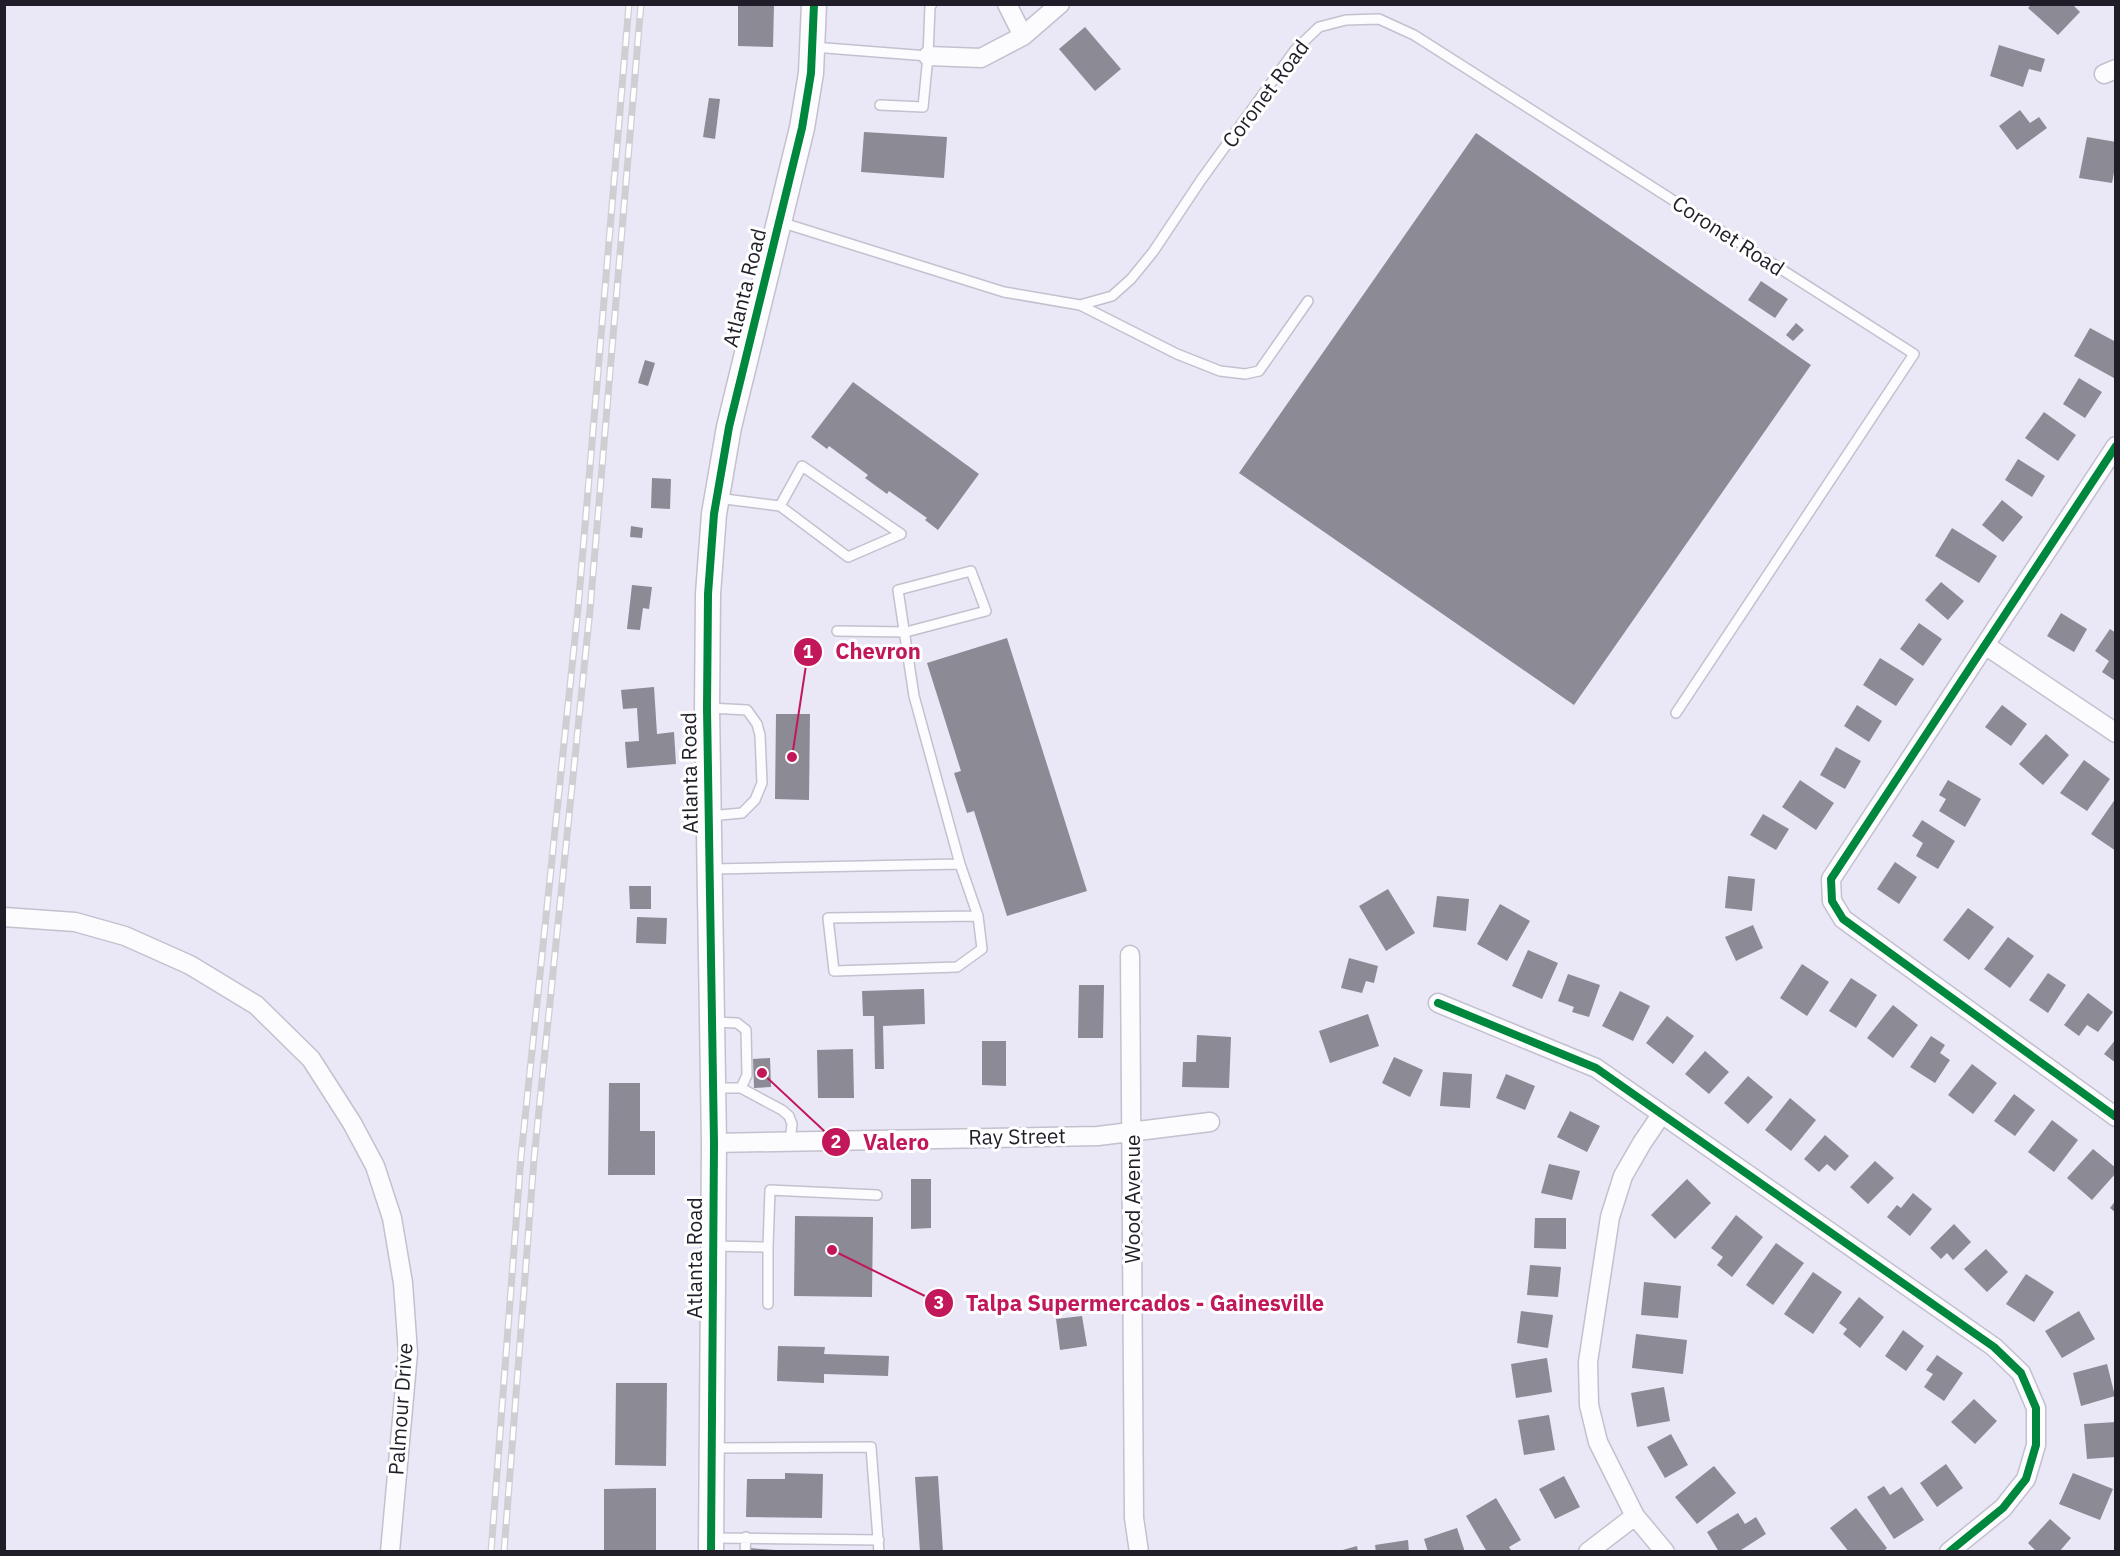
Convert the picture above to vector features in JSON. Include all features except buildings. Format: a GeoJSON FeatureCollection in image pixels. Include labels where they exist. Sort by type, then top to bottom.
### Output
{"type":"FeatureCollection","features":[{"type":"Feature","properties":{"kind":"main road","name":"Atlanta Road"},"geometry":{"type":"LineString","coordinates":[[711,1545],[714,1143],[708,816],[708,594],[717,498],[729,428],[802,128],[811,73],[814,4]]}},
{"type":"Feature","properties":{"kind":"street"},"geometry":{"type":"LineString","coordinates":[[1007,4],[1023,36]]}},
{"type":"Feature","properties":{"kind":"street"},"geometry":{"type":"LineString","coordinates":[[928,56],[981,58],[1023,36],[1060,4]]}},
{"type":"Feature","properties":{"kind":"street"},"geometry":{"type":"LineString","coordinates":[[2115,446],[1831,879],[1832,901],[1843,919],[2115,1117]]}},
{"type":"Feature","properties":{"kind":"street"},"geometry":{"type":"LineString","coordinates":[[1985,645],[2115,733]]}},
{"type":"Feature","properties":{"kind":"street","name":"Palmour Drive"},"geometry":{"type":"LineString","coordinates":[[4,917],[75,921],[125,936],[190,965],[256,1005],[311,1059],[352,1124],[375,1166],[392,1218],[403,1283],[408,1353],[390,1551]]}},
{"type":"Feature","properties":{"kind":"street","name":"Wood Avenue"},"geometry":{"type":"LineString","coordinates":[[1130,955],[1134,1518],[1139,1551]]}},
{"type":"Feature","properties":{"kind":"street"},"geometry":{"type":"LineString","coordinates":[[1438,1003],[1596,1068],[1994,1347],[2022,1373],[2036,1408],[2036,1445],[2026,1479],[2003,1508],[1949,1551]]}},
{"type":"Feature","properties":{"kind":"street"},"geometry":{"type":"LineString","coordinates":[[1661,1115],[1623,1176],[1610,1217],[1588,1362],[1589,1405],[1598,1442],[1635,1516],[1665,1551]]}},
{"type":"Feature","properties":{"kind":"street","name":"Ray Street"},"geometry":{"type":"LineString","coordinates":[[714,1143],[1098,1136],[1210,1122]]}},
{"type":"Feature","properties":{"kind":"street"},"geometry":{"type":"LineString","coordinates":[[1588,1551],[1635,1516]]}},
{"type":"Feature","properties":{"kind":"lane"},"geometry":{"type":"LineString","coordinates":[[880,105],[923,107],[928,56],[929,5]]}},
{"type":"Feature","properties":{"kind":"lane","name":"Coronet Road"},"geometry":{"type":"LineString","coordinates":[[780,222],[1004,292],[1080,305],[1112,296],[1131,279],[1154,252],[1201,180],[1282,69],[1303,42],[1319,27],[1346,20],[1379,19],[1414,35],[1914,354],[1676,713]]}},
{"type":"Feature","properties":{"kind":"lane"},"geometry":{"type":"LineString","coordinates":[[813,46],[928,56]]}},
{"type":"Feature","properties":{"kind":"lane"},"geometry":{"type":"LineString","coordinates":[[1080,305],[1177,354],[1220,371],[1245,374],[1259,371],[1308,301]]}},
{"type":"Feature","properties":{"kind":"lane"},"geometry":{"type":"LineString","coordinates":[[717,498],[780,506],[848,557],[901,534],[802,466],[780,506]]}},
{"type":"Feature","properties":{"kind":"lane"},"geometry":{"type":"LineString","coordinates":[[837,631],[906,632],[986,610],[971,571],[898,590],[906,632],[915,696],[960,864],[978,916],[982,949],[957,967],[834,971],[828,918],[978,916]]}},
{"type":"Feature","properties":{"kind":"lane"},"geometry":{"type":"LineString","coordinates":[[707,708],[747,710],[757,724],[760,735],[762,783],[755,800],[742,813],[708,816]]}},
{"type":"Feature","properties":{"kind":"lane"},"geometry":{"type":"LineString","coordinates":[[709,869],[960,864]]}},
{"type":"Feature","properties":{"kind":"lane"},"geometry":{"type":"LineString","coordinates":[[712,1022],[737,1023],[746,1030],[747,1075],[741,1088]]}},
{"type":"Feature","properties":{"kind":"lane"},"geometry":{"type":"LineString","coordinates":[[713,1088],[741,1088],[782,1110],[789,1116],[792,1124],[790,1141]]}},
{"type":"Feature","properties":{"kind":"lane"},"geometry":{"type":"LineString","coordinates":[[768,1304],[770,1190],[877,1195]]}},
{"type":"Feature","properties":{"kind":"lane"},"geometry":{"type":"LineString","coordinates":[[713,1246],[768,1247]]}},
{"type":"Feature","properties":{"kind":"lane"},"geometry":{"type":"LineString","coordinates":[[712,1449],[871,1447],[879,1551]]}},
{"type":"Feature","properties":{"kind":"lane"},"geometry":{"type":"LineString","coordinates":[[711,1545],[746,1537],[879,1540]]}},
{"type":"Feature","properties":{"kind":"lane"},"geometry":{"type":"LineString","coordinates":[[745,1551],[746,1537]]}},
{"type":"Feature","properties":{"kind":"railway"},"geometry":{"type":"LineString","coordinates":[[491,1552],[521,1157],[578,609],[629,4]]}},
{"type":"Feature","properties":{"kind":"railway"},"geometry":{"type":"LineString","coordinates":[[504,1552],[534,1159],[590,610],[641,4]]}},
{"type":"Feature","properties":{"kind":"cycle path"},"geometry":{"type":"LineString","coordinates":[[711,1552],[714,1143],[707,708],[708,594],[714,514],[729,427],[802,128],[811,73],[814,4]]}},
{"type":"Feature","properties":{"kind":"cycle path"},"geometry":{"type":"LineString","coordinates":[[2116,446],[1831,879],[1832,901],[1843,919],[2116,1117]]}},
{"type":"Feature","properties":{"kind":"cycle path"},"geometry":{"type":"LineString","coordinates":[[1438,1003],[1596,1068],[1994,1347],[2021,1373],[2036,1408],[2036,1445],[2026,1479],[2003,1508],[1949,1552]]}},
{"type":"Feature","properties":{"kind":"place","name":"Chevron"},"geometry":{"type":"Point","coordinates":[792,757]}},
{"type":"Feature","properties":{"kind":"place","name":"Valero"},"geometry":{"type":"Point","coordinates":[762,1073]}},
{"type":"Feature","properties":{"kind":"place","name":"Talpa Supermercados - Gainesville"},"geometry":{"type":"Point","coordinates":[832,1250]}}]}
